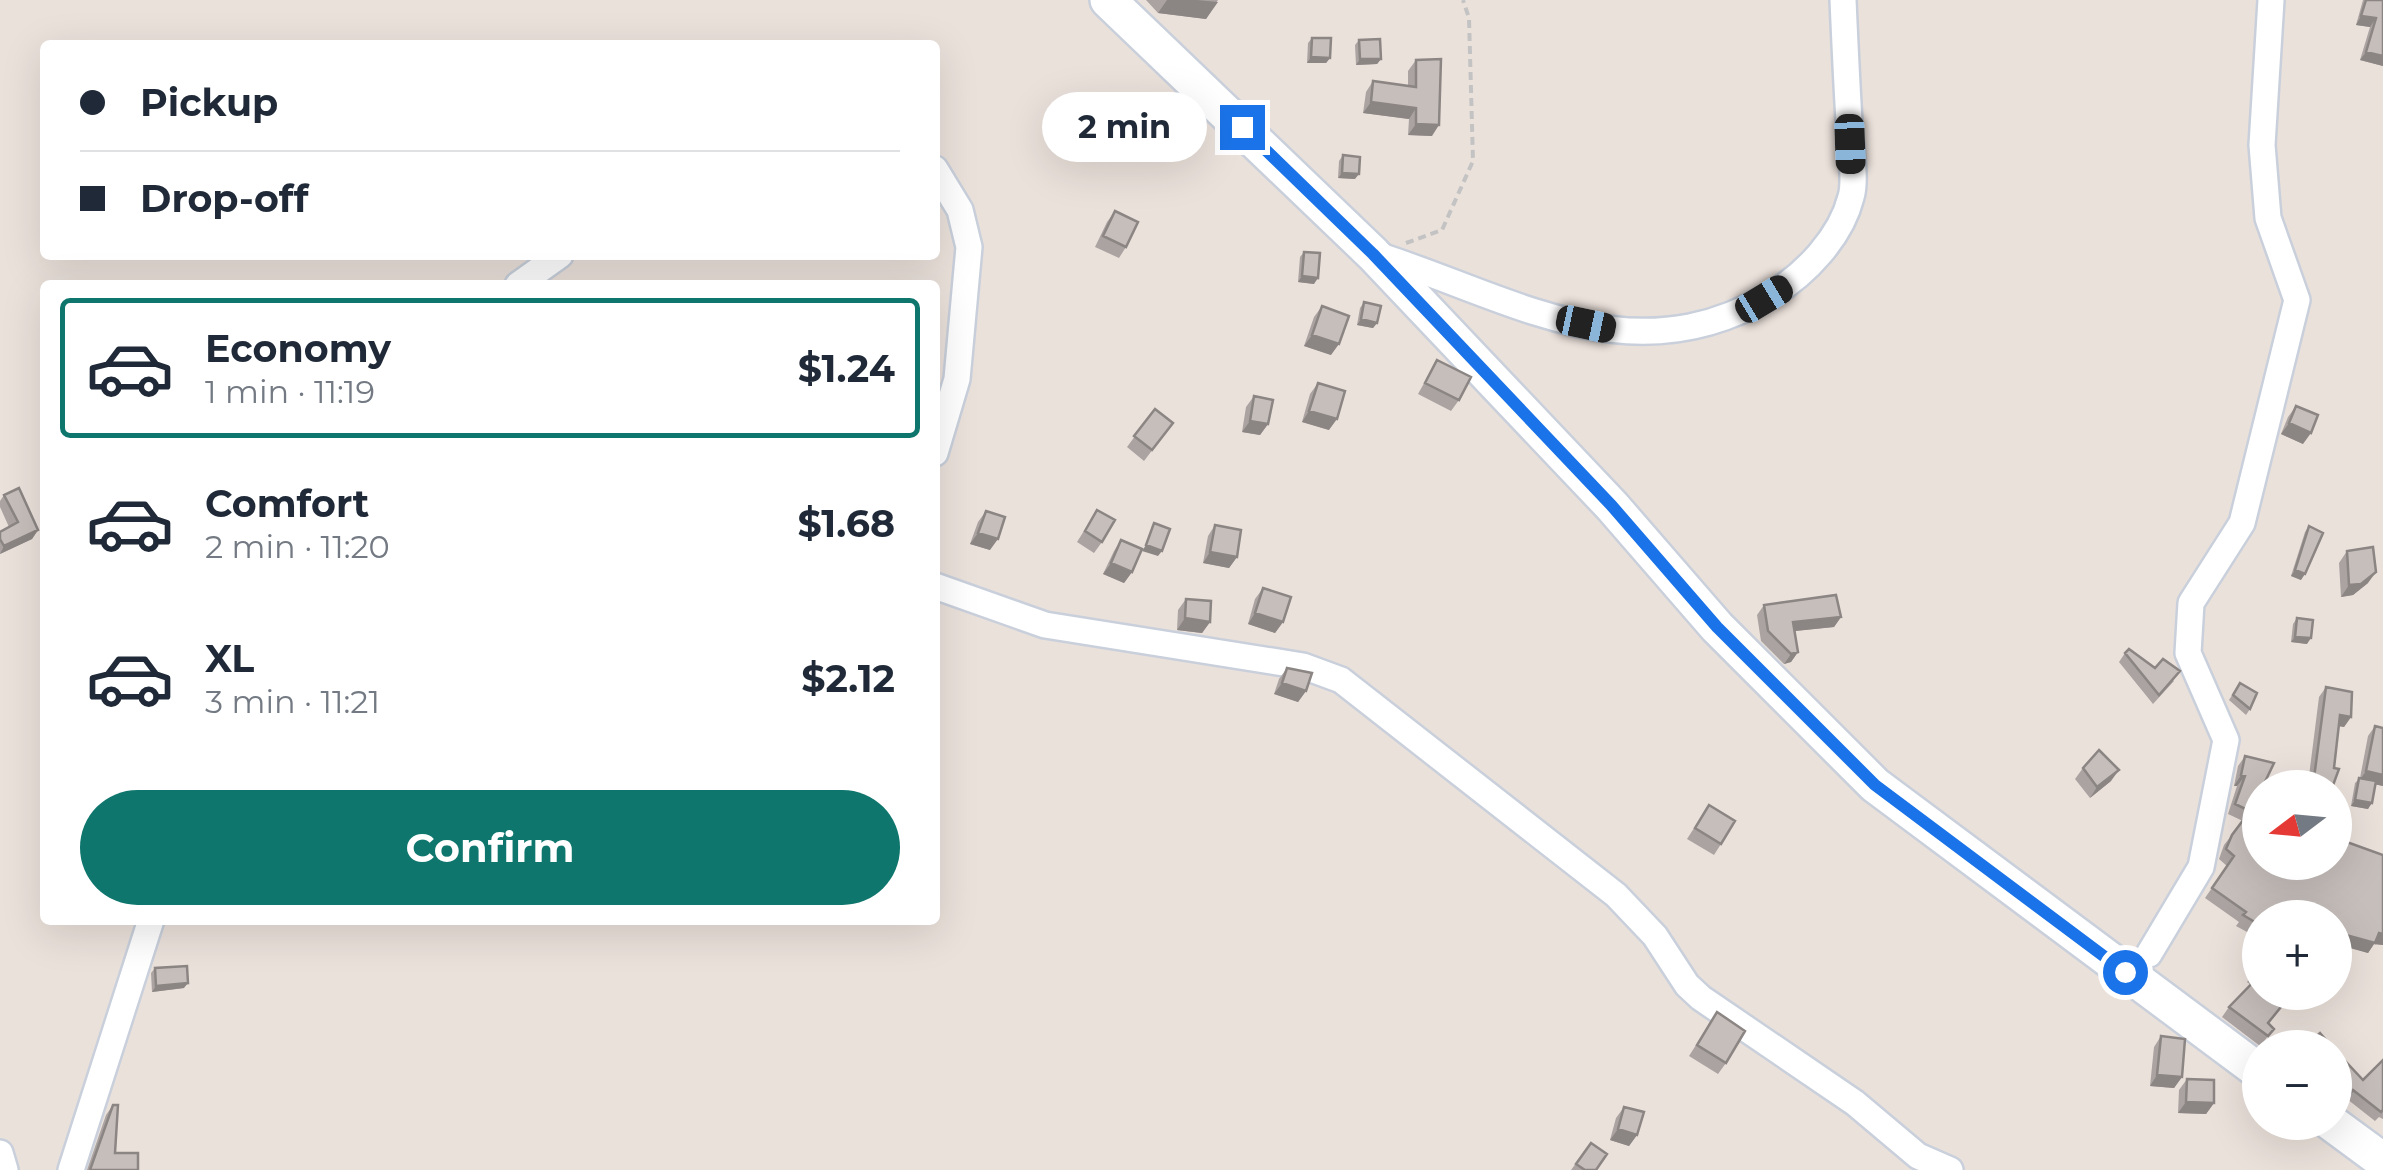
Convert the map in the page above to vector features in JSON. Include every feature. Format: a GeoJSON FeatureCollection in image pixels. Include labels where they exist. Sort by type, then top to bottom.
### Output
{"type":"FeatureCollection","features":[{"type":"Feature","properties":{"kind":"street"},"geometry":{"type":"LineString","coordinates":[[1108,0],[1373,254],[1612,506],[1717,627],[1875,785],[2242,1059]]}},
{"type":"Feature","properties":{"kind":"street"},"geometry":{"type":"LineString","coordinates":[[1373,254],[1429,272],[1514,308],[1622,332],[1678,332],[1736,316],[1792,282],[1835,235],[1852,195],[1842,0]]}},
{"type":"Feature","properties":{"kind":"street"},"geometry":{"type":"LineString","coordinates":[[2149,954],[2201,867],[2226,740],[2188,653],[2190,603],[2242,523],[2297,300],[2268,218],[2263,164],[2272,0]]}},
{"type":"Feature","properties":{"kind":"street"},"geometry":{"type":"LineString","coordinates":[[940,178],[960,210],[969,247],[957,379],[940,436]]}},
{"type":"Feature","properties":{"kind":"street"},"geometry":{"type":"LineString","coordinates":[[525,280],[553,260]]}},
{"type":"Feature","properties":{"kind":"street"},"geometry":{"type":"LineString","coordinates":[[940,588],[1045,625],[1303,666],[1341,680],[1616,895],[1655,936],[1686,985],[1701,998],[1854,1104],[1918,1156],[1950,1170]]}},
{"type":"Feature","properties":{"kind":"street"},"geometry":{"type":"LineString","coordinates":[[71,1170],[149,925]]}},
{"type":"Feature","properties":{"kind":"street"},"geometry":{"type":"LineString","coordinates":[[2352,1138],[2383,1161]]}},
{"type":"Feature","properties":{"kind":"street"},"geometry":{"type":"LineString","coordinates":[[0,1153],[5,1170]]}},
{"type":"Feature","properties":{"kind":"path"},"geometry":{"type":"LineString","coordinates":[[1373,254],[1442,230],[1474,161],[1469,18],[1462,0]]}},
{"type":"Feature","properties":{"kind":"building"},"geometry":{"type":"Polygon","coordinates":[[[2366,0],[2383,0],[2383,56],[2366,52],[2376,18],[2361,16],[2366,0]]]}},
{"type":"Feature","properties":{"kind":"building"},"geometry":{"type":"Polygon","coordinates":[[[1312,38],[1331,38],[1330,58],[1311,57],[1312,38]]]}},
{"type":"Feature","properties":{"kind":"building"},"geometry":{"type":"Polygon","coordinates":[[[1380,39],[1381,59],[1360,59],[1359,40],[1380,39]]]}},
{"type":"Feature","properties":{"kind":"building"},"geometry":{"type":"Polygon","coordinates":[[[1441,59],[1439,125],[1416,124],[1416,108],[1371,102],[1373,81],[1416,87],[1416,60],[1441,59]]]}},
{"type":"Feature","properties":{"kind":"building"},"geometry":{"type":"Polygon","coordinates":[[[1343,155],[1360,157],[1359,174],[1342,173],[1343,155]]]}},
{"type":"Feature","properties":{"kind":"building"},"geometry":{"type":"Polygon","coordinates":[[[1115,211],[1138,222],[1126,247],[1103,236],[1115,211]]]}},
{"type":"Feature","properties":{"kind":"building"},"geometry":{"type":"Polygon","coordinates":[[[1304,252],[1320,253],[1318,278],[1302,276],[1304,252]]]}},
{"type":"Feature","properties":{"kind":"building"},"geometry":{"type":"Polygon","coordinates":[[[1364,302],[1381,306],[1377,323],[1361,319],[1364,302]]]}},
{"type":"Feature","properties":{"kind":"building"},"geometry":{"type":"Polygon","coordinates":[[[1322,306],[1349,316],[1339,344],[1312,335],[1322,306]]]}},
{"type":"Feature","properties":{"kind":"building"},"geometry":{"type":"Polygon","coordinates":[[[1437,360],[1471,377],[1459,400],[1425,383],[1437,360]]]}},
{"type":"Feature","properties":{"kind":"building"},"geometry":{"type":"Polygon","coordinates":[[[1318,383],[1345,391],[1337,419],[1309,411],[1318,383]]]}},
{"type":"Feature","properties":{"kind":"building"},"geometry":{"type":"Polygon","coordinates":[[[1254,396],[1273,400],[1268,424],[1250,421],[1254,396]]]}},
{"type":"Feature","properties":{"kind":"building"},"geometry":{"type":"Polygon","coordinates":[[[2296,406],[2318,415],[2311,433],[2289,423],[2296,406]]]}},
{"type":"Feature","properties":{"kind":"building"},"geometry":{"type":"Polygon","coordinates":[[[1155,409],[1173,423],[1152,450],[1134,436],[1155,409]]]}},
{"type":"Feature","properties":{"kind":"building"},"geometry":{"type":"Polygon","coordinates":[[[19,488],[38,530],[4,546],[0,532],[18,522],[4,495],[19,488]]]}},
{"type":"Feature","properties":{"kind":"building"},"geometry":{"type":"Polygon","coordinates":[[[1097,510],[1115,520],[1102,542],[1085,531],[1097,510]]]}},
{"type":"Feature","properties":{"kind":"building"},"geometry":{"type":"Polygon","coordinates":[[[986,511],[1005,517],[998,539],[978,533],[986,511]]]}},
{"type":"Feature","properties":{"kind":"building"},"geometry":{"type":"Polygon","coordinates":[[[1154,523],[1170,529],[1162,551],[1146,545],[1154,523]]]}},
{"type":"Feature","properties":{"kind":"building"},"geometry":{"type":"Polygon","coordinates":[[[1215,525],[1241,530],[1237,557],[1210,552],[1215,525]]]}},
{"type":"Feature","properties":{"kind":"building"},"geometry":{"type":"Polygon","coordinates":[[[2309,526],[2323,533],[2305,574],[2295,570],[2309,526]]]}},
{"type":"Feature","properties":{"kind":"building"},"geometry":{"type":"Polygon","coordinates":[[[1121,540],[1142,549],[1132,572],[1111,563],[1121,540]]]}},
{"type":"Feature","properties":{"kind":"building"},"geometry":{"type":"Polygon","coordinates":[[[2373,547],[2376,572],[2361,584],[2349,585],[2347,551],[2373,547]]]}},
{"type":"Feature","properties":{"kind":"building"},"geometry":{"type":"Polygon","coordinates":[[[1263,588],[1291,597],[1283,622],[1255,613],[1263,588]]]}},
{"type":"Feature","properties":{"kind":"building"},"geometry":{"type":"Polygon","coordinates":[[[1836,595],[1841,617],[1793,622],[1798,652],[1791,654],[1768,631],[1764,605],[1836,595]]]}},
{"type":"Feature","properties":{"kind":"building"},"geometry":{"type":"Polygon","coordinates":[[[1186,599],[1211,601],[1210,622],[1185,618],[1186,599]]]}},
{"type":"Feature","properties":{"kind":"building"},"geometry":{"type":"Polygon","coordinates":[[[2297,618],[2313,620],[2311,638],[2295,637],[2297,618]]]}},
{"type":"Feature","properties":{"kind":"building"},"geometry":{"type":"Polygon","coordinates":[[[2129,649],[2155,668],[2163,659],[2180,671],[2159,695],[2125,653],[2129,649]]]}},
{"type":"Feature","properties":{"kind":"building"},"geometry":{"type":"Polygon","coordinates":[[[1287,668],[1312,673],[1306,691],[1282,683],[1287,668]]]}},
{"type":"Feature","properties":{"kind":"building"},"geometry":{"type":"Polygon","coordinates":[[[2240,683],[2257,693],[2250,709],[2233,695],[2240,683]]]}},
{"type":"Feature","properties":{"kind":"building"},"geometry":{"type":"Polygon","coordinates":[[[2326,687],[2352,692],[2351,717],[2340,715],[2334,768],[2339,770],[2315,770],[2326,687]]]}},
{"type":"Feature","properties":{"kind":"building"},"geometry":{"type":"Polygon","coordinates":[[[2375,726],[2383,728],[2383,775],[2366,771],[2375,726]]]}},
{"type":"Feature","properties":{"kind":"building"},"geometry":{"type":"Polygon","coordinates":[[[2099,750],[2119,770],[2097,787],[2083,768],[2099,750]]]}},
{"type":"Feature","properties":{"kind":"building"},"geometry":{"type":"Polygon","coordinates":[[[2245,756],[2274,763],[2271,770],[2242,770],[2245,756]]]}},
{"type":"Feature","properties":{"kind":"building"},"geometry":{"type":"Polygon","coordinates":[[[2359,778],[2376,781],[2372,803],[2355,800],[2359,778]]]}},
{"type":"Feature","properties":{"kind":"building"},"geometry":{"type":"Polygon","coordinates":[[[2242,784],[2242,807],[2235,804],[2242,784]]]}},
{"type":"Feature","properties":{"kind":"building"},"geometry":{"type":"Polygon","coordinates":[[[1709,805],[1735,821],[1721,844],[1695,828],[1709,805]]]}},
{"type":"Feature","properties":{"kind":"building"},"geometry":{"type":"Polygon","coordinates":[[[2242,822],[2242,880],[2352,880],[2352,844],[2383,855],[2383,934],[2379,933],[2375,943],[2352,937],[2352,900],[2242,900],[2242,909],[2212,888],[2234,856],[2226,849],[2242,822]]]}},
{"type":"Feature","properties":{"kind":"building"},"geometry":{"type":"Polygon","coordinates":[[[187,966],[188,983],[156,986],[155,968],[187,966]]]}},
{"type":"Feature","properties":{"kind":"building"},"geometry":{"type":"Polygon","coordinates":[[[2242,994],[2242,1010],[2278,1010],[2268,1023],[2274,1029],[2260,1030],[2229,1007],[2242,994]]]}},
{"type":"Feature","properties":{"kind":"building"},"geometry":{"type":"Polygon","coordinates":[[[1717,1012],[1745,1031],[1726,1063],[1697,1045],[1717,1012]]]}},
{"type":"Feature","properties":{"kind":"building"},"geometry":{"type":"Polygon","coordinates":[[[2161,1036],[2185,1039],[2182,1077],[2157,1075],[2161,1036]]]}},
{"type":"Feature","properties":{"kind":"building"},"geometry":{"type":"Polygon","coordinates":[[[2383,1060],[2381,1112],[2353,1090],[2352,1068],[2363,1080],[2383,1060]]]}},
{"type":"Feature","properties":{"kind":"building"},"geometry":{"type":"Polygon","coordinates":[[[2187,1079],[2214,1080],[2214,1103],[2186,1102],[2187,1079]]]}},
{"type":"Feature","properties":{"kind":"building"},"geometry":{"type":"Polygon","coordinates":[[[113,1105],[118,1105],[115,1153],[138,1153],[138,1170],[90,1170],[113,1105]]]}},
{"type":"Feature","properties":{"kind":"building"},"geometry":{"type":"Polygon","coordinates":[[[1624,1107],[1644,1112],[1637,1135],[1618,1129],[1624,1107]]]}},
{"type":"Feature","properties":{"kind":"building"},"geometry":{"type":"Polygon","coordinates":[[[1591,1143],[1607,1154],[1596,1170],[1585,1170],[1576,1164],[1591,1143]]]}},
{"type":"Feature","properties":{"kind":"route"},"geometry":{"type":"LineString","coordinates":[[1242,127],[1373,254],[1612,506],[1717,627],[1875,785],[2125,972]]}}]}
